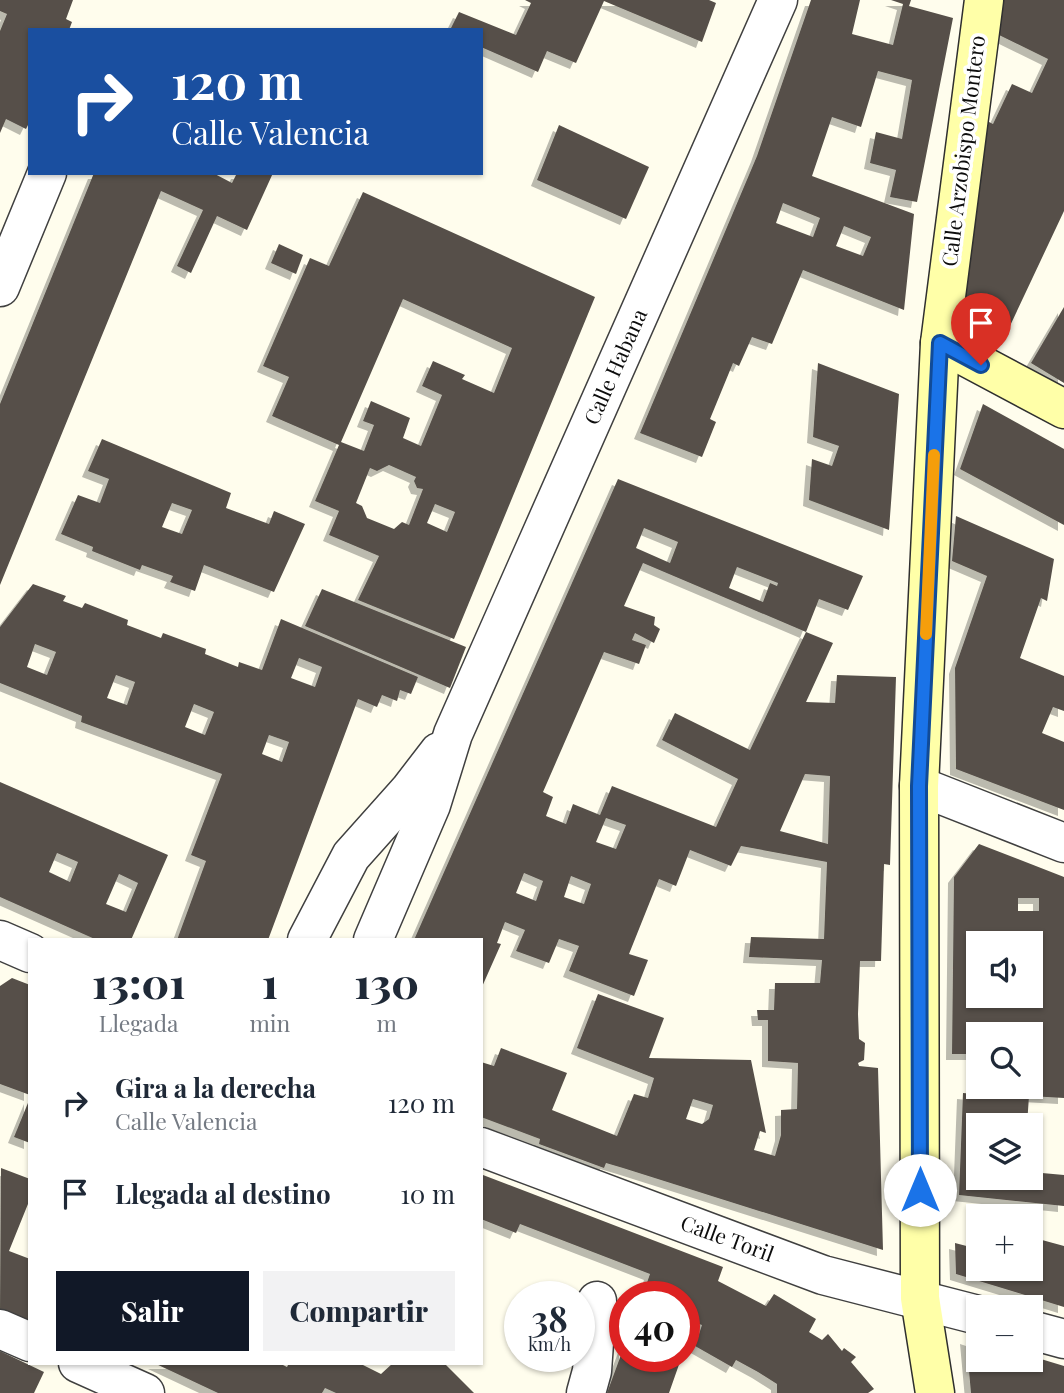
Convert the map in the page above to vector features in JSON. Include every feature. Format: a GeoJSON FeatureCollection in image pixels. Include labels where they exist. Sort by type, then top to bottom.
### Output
{"type":"FeatureCollection","features":[{"type":"Feature","properties":{"kind":"street","name":"Calle Habana"},"geometry":{"type":"LineString","coordinates":[[374,938],[432,805],[453,734],[778,0]]}},
{"type":"Feature","properties":{"kind":"street","name":"Calle Arzobispo Montero"},"geometry":{"type":"LineString","coordinates":[[935,1393],[920,1298],[919,786],[940,343],[984,0]]}},
{"type":"Feature","properties":{"kind":"street"},"geometry":{"type":"LineString","coordinates":[[0,287],[46,175]]}},
{"type":"Feature","properties":{"kind":"street"},"geometry":{"type":"LineString","coordinates":[[940,343],[1064,410]]}},
{"type":"Feature","properties":{"kind":"street","name":"Calle Habana"},"geometry":{"type":"LineString","coordinates":[[308,938],[351,856],[409,791],[453,734]]}},
{"type":"Feature","properties":{"kind":"street"},"geometry":{"type":"LineString","coordinates":[[919,786],[1064,843]]}},
{"type":"Feature","properties":{"kind":"street"},"geometry":{"type":"LineString","coordinates":[[0,940],[28,952]]}},
{"type":"Feature","properties":{"kind":"street","name":"Calle Toril"},"geometry":{"type":"LineString","coordinates":[[483,1148],[824,1275],[966,1311]]}},
{"type":"Feature","properties":{"kind":"street"},"geometry":{"type":"LineString","coordinates":[[586,1393],[592,1371],[597,1301]]}},
{"type":"Feature","properties":{"kind":"street"},"geometry":{"type":"LineString","coordinates":[[0,1329],[28,1341]]}},
{"type":"Feature","properties":{"kind":"street"},"geometry":{"type":"LineString","coordinates":[[1043,1333],[1064,1339]]}},
{"type":"Feature","properties":{"kind":"street"},"geometry":{"type":"LineString","coordinates":[[83,1372],[145,1393]]}},
{"type":"Feature","properties":{"kind":"building"},"geometry":{"type":"Polygon","coordinates":[[[0,0],[73,0],[66,19],[72,22],[70,28],[28,28],[28,125],[26,129],[6,119],[0,133],[0,31],[7,14],[0,11],[0,0]]]}},
{"type":"Feature","properties":{"kind":"building"},"geometry":{"type":"Polygon","coordinates":[[[525,0],[709,0],[716,3],[702,42],[604,1],[576,63],[547,51],[538,72],[483,48],[483,28],[451,28],[459,12],[516,35],[531,3],[525,0]]]}},
{"type":"Feature","properties":{"kind":"building"},"geometry":{"type":"Polygon","coordinates":[[[811,0],[860,0],[852,34],[893,45],[903,4],[891,0],[911,0],[909,6],[953,18],[917,202],[890,197],[896,170],[870,163],[876,132],[902,139],[912,80],[878,71],[861,127],[832,117],[812,176],[914,214],[904,310],[803,270],[772,344],[752,337],[739,366],[733,363],[710,419],[716,422],[702,457],[640,433],[757,156],[811,0]],[[783,203],[776,223],[813,237],[820,218],[783,203]],[[844,226],[836,246],[863,256],[871,237],[844,226]]]}},
{"type":"Feature","properties":{"kind":"building"},"geometry":{"type":"Polygon","coordinates":[[[1004,0],[1064,0],[1064,211],[1001,345],[961,327],[987,121],[993,124],[1012,84],[1032,93],[1048,59],[999,35],[1004,0]]]}},
{"type":"Feature","properties":{"kind":"building"},"geometry":{"type":"Polygon","coordinates":[[[559,125],[649,167],[626,219],[537,180],[559,125]]]}},
{"type":"Feature","properties":{"kind":"building"},"geometry":{"type":"Polygon","coordinates":[[[93,175],[217,175],[232,183],[236,175],[272,175],[247,230],[217,216],[191,273],[177,266],[203,210],[161,191],[0,585],[0,404],[93,175]]]}},
{"type":"Feature","properties":{"kind":"building"},"geometry":{"type":"Polygon","coordinates":[[[363,192],[595,297],[454,639],[358,600],[379,556],[329,535],[339,511],[315,501],[339,445],[272,416],[289,377],[263,366],[310,258],[329,266],[363,192]],[[403,299],[341,442],[364,451],[374,425],[363,421],[371,401],[410,418],[403,438],[421,446],[442,395],[422,386],[433,361],[465,375],[462,379],[494,393],[512,348],[403,299]],[[389,465],[377,471],[370,468],[356,503],[362,506],[367,518],[394,529],[402,522],[409,525],[423,489],[417,488],[414,481],[416,477],[389,465]],[[435,504],[427,523],[447,532],[455,512],[435,504]]]}},
{"type":"Feature","properties":{"kind":"building"},"geometry":{"type":"Polygon","coordinates":[[[279,244],[303,255],[296,274],[271,263],[279,244]]]}},
{"type":"Feature","properties":{"kind":"building"},"geometry":{"type":"Polygon","coordinates":[[[1064,307],[1064,383],[1031,363],[1064,307]]]}},
{"type":"Feature","properties":{"kind":"building"},"geometry":{"type":"Polygon","coordinates":[[[818,363],[899,394],[889,530],[809,500],[812,459],[832,466],[839,446],[813,437],[818,363]]]}},
{"type":"Feature","properties":{"kind":"building"},"geometry":{"type":"Polygon","coordinates":[[[983,404],[1064,449],[1064,525],[960,469],[983,404]]]}},
{"type":"Feature","properties":{"kind":"building"},"geometry":{"type":"Polygon","coordinates":[[[102,439],[231,493],[226,508],[269,524],[274,511],[305,524],[274,592],[204,565],[195,591],[170,582],[173,576],[142,565],[140,570],[92,551],[93,547],[61,534],[78,495],[100,503],[109,479],[88,471],[102,439]],[[172,503],[162,527],[182,534],[192,510],[172,503]]]}},
{"type":"Feature","properties":{"kind":"building"},"geometry":{"type":"Polygon","coordinates":[[[618,479],[863,576],[848,610],[819,599],[806,632],[833,643],[806,702],[835,703],[837,675],[896,677],[890,865],[884,864],[881,961],[860,961],[858,1014],[859,1039],[865,1043],[864,1060],[858,1063],[859,1066],[878,1068],[883,1250],[606,1163],[604,1168],[539,1144],[540,1139],[483,1118],[483,1063],[494,1066],[501,1048],[567,1073],[552,1110],[617,1136],[634,1094],[648,1098],[654,1078],[577,1048],[598,994],[664,1018],[649,1058],[751,1060],[766,1133],[760,1131],[754,1150],[775,1156],[781,1135],[781,1110],[797,1109],[798,1063],[768,1061],[768,1020],[758,1020],[757,1010],[774,1010],[775,983],[820,983],[822,960],[749,957],[751,937],[824,939],[827,862],[741,846],[731,866],[690,850],[676,886],[659,879],[629,954],[648,960],[634,996],[569,971],[579,946],[559,939],[549,963],[516,951],[525,930],[505,922],[497,943],[501,944],[483,984],[483,938],[415,938],[618,479]],[[644,528],[636,548],[670,563],[678,542],[644,528]],[[643,563],[624,606],[655,617],[654,625],[660,629],[654,643],[635,633],[632,640],[646,645],[639,664],[604,652],[543,792],[553,797],[546,816],[566,824],[573,804],[600,815],[612,786],[716,827],[738,779],[662,740],[675,713],[750,750],[806,632],[643,563]],[[737,567],[729,588],[763,602],[770,583],[777,586],[778,583],[737,567]],[[805,774],[780,831],[828,844],[830,776],[805,774]],[[606,818],[596,842],[616,849],[626,825],[606,818]],[[524,873],[516,893],[536,901],[543,881],[524,873]],[[571,876],[564,897],[584,904],[591,884],[571,876]],[[693,1099],[686,1119],[702,1124],[709,1119],[713,1105],[693,1099]]]}},
{"type":"Feature","properties":{"kind":"building"},"geometry":{"type":"Polygon","coordinates":[[[956,516],[1054,559],[1047,601],[1041,598],[1020,658],[1064,676],[1064,711],[1053,707],[1042,733],[1064,742],[1064,810],[956,769],[955,668],[987,576],[952,561],[956,516]]]}},
{"type":"Feature","properties":{"kind":"building"},"geometry":{"type":"Polygon","coordinates":[[[33,584],[66,596],[63,601],[82,608],[85,603],[128,620],[127,625],[161,638],[163,633],[206,649],[205,654],[238,667],[239,662],[262,670],[281,619],[418,677],[411,694],[400,690],[397,701],[382,695],[377,707],[358,699],[269,938],[178,938],[206,861],[191,855],[222,774],[81,722],[82,716],[0,683],[0,627],[33,584]],[[35,644],[27,667],[47,675],[56,652],[35,644]],[[299,658],[291,678],[315,687],[322,667],[299,658]],[[116,675],[107,698],[127,705],[135,682],[116,675]],[[194,704],[185,727],[205,735],[214,712],[194,704]],[[269,735],[262,754],[282,762],[289,742],[269,735]]]}},
{"type":"Feature","properties":{"kind":"building"},"geometry":{"type":"Polygon","coordinates":[[[322,589],[466,647],[450,688],[305,626],[322,589]]]}},
{"type":"Feature","properties":{"kind":"building"},"geometry":{"type":"Polygon","coordinates":[[[0,782],[168,855],[132,938],[92,938],[0,897],[0,782]],[[57,853],[49,872],[70,882],[78,862],[57,853]],[[119,874],[106,904],[126,912],[138,883],[119,874]]]}},
{"type":"Feature","properties":{"kind":"building"},"geometry":{"type":"Polygon","coordinates":[[[979,844],[1064,877],[1064,1098],[1043,1097],[1043,1022],[966,1022],[966,1054],[952,1054],[954,877],[979,844]],[[1018,898],[1018,911],[1039,911],[1039,898],[1018,898]]]}},
{"type":"Feature","properties":{"kind":"building"},"geometry":{"type":"Polygon","coordinates":[[[12,978],[28,984],[28,1094],[0,1084],[0,986],[12,978]]]}},
{"type":"Feature","properties":{"kind":"building"},"geometry":{"type":"Polygon","coordinates":[[[963,1093],[966,1093],[966,1099],[1029,1099],[1028,1113],[966,1113],[966,1190],[1043,1190],[1043,1173],[1064,1175],[1064,1206],[959,1195],[963,1093]]]}},
{"type":"Feature","properties":{"kind":"building"},"geometry":{"type":"Polygon","coordinates":[[[28,1103],[28,1142],[14,1137],[28,1103]]]}},
{"type":"Feature","properties":{"kind":"building"},"geometry":{"type":"Polygon","coordinates":[[[1,1168],[28,1178],[28,1204],[9,1251],[28,1258],[28,1321],[0,1310],[1,1168]]]}},
{"type":"Feature","properties":{"kind":"building"},"geometry":{"type":"Polygon","coordinates":[[[483,1175],[723,1267],[718,1281],[766,1306],[774,1294],[816,1319],[809,1332],[822,1340],[828,1334],[842,1351],[844,1348],[856,1357],[851,1362],[874,1389],[868,1393],[777,1393],[777,1384],[758,1372],[736,1360],[732,1367],[700,1349],[700,1281],[648,1281],[650,1274],[520,1224],[516,1233],[483,1220],[483,1175]]]}},
{"type":"Feature","properties":{"kind":"building"},"geometry":{"type":"Polygon","coordinates":[[[1043,1240],[1064,1246],[1064,1307],[1043,1301],[1043,1295],[1025,1295],[979,1281],[1043,1281],[1043,1240]]]}},
{"type":"Feature","properties":{"kind":"building"},"geometry":{"type":"Polygon","coordinates":[[[955,1243],[966,1246],[966,1277],[956,1274],[955,1243]]]}},
{"type":"Feature","properties":{"kind":"building"},"geometry":{"type":"Polygon","coordinates":[[[0,1351],[44,1372],[34,1393],[0,1393],[0,1351]]]}},
{"type":"Feature","properties":{"kind":"building"},"geometry":{"type":"Polygon","coordinates":[[[1043,1360],[1064,1366],[1064,1393],[971,1393],[969,1372],[1043,1372],[1043,1360]]]}},
{"type":"Feature","properties":{"kind":"building"},"geometry":{"type":"Polygon","coordinates":[[[158,1365],[363,1365],[381,1374],[391,1365],[446,1365],[474,1393],[336,1393],[325,1388],[322,1393],[218,1393],[158,1365]]]}},
{"type":"Feature","properties":{"kind":"building"},"geometry":{"type":"Polygon","coordinates":[[[615,1372],[676,1372],[669,1393],[607,1393],[615,1372]]]}},
{"type":"Feature","properties":{"kind":"slow traffic"},"geometry":{"type":"LineString","coordinates":[[926,634],[934,455]]}},
{"type":"Feature","properties":{"kind":"route"},"geometry":{"type":"LineString","coordinates":[[920,1190],[919,786],[940,343],[981,365]]}}]}
